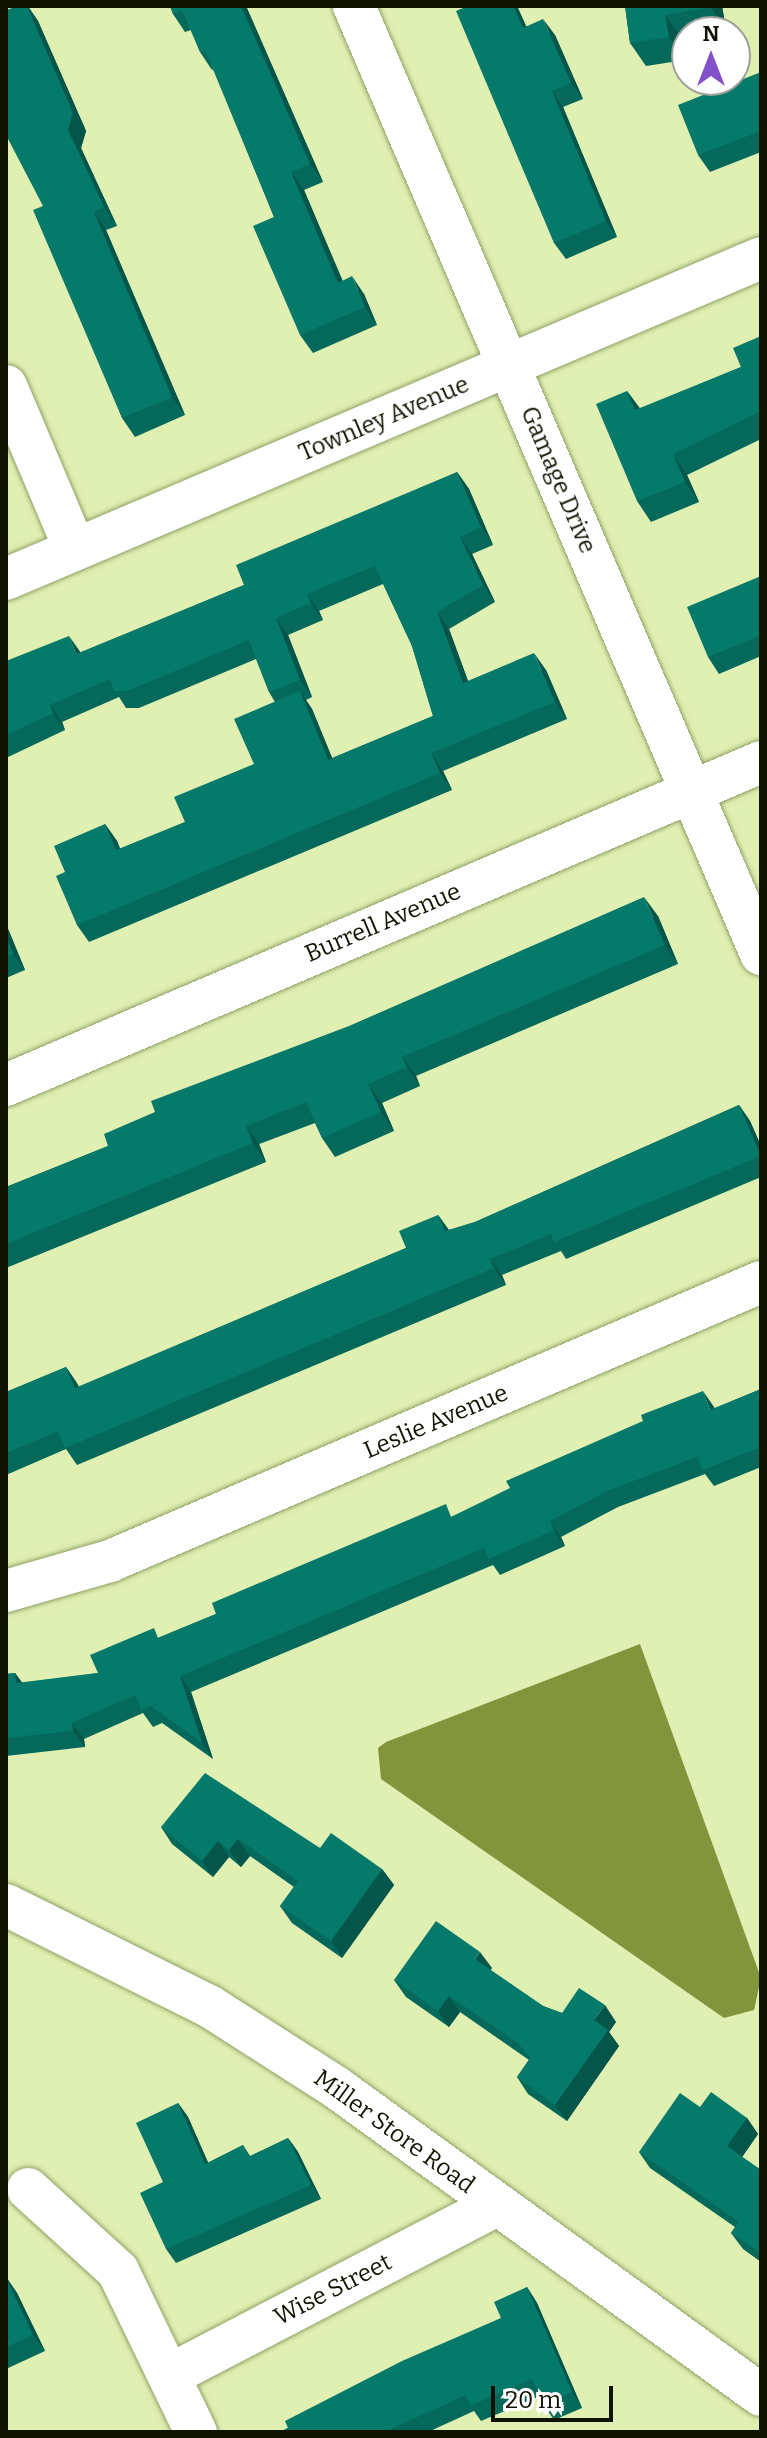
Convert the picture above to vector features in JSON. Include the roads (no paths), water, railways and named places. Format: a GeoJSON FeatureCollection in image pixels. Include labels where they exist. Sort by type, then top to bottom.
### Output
{"type":"FeatureCollection","features":[{"type":"Feature","properties":{"kind":"street","name":"Gamage Drive"},"geometry":{"type":"LineString","coordinates":[[354,6],[761,954]]}},
{"type":"Feature","properties":{"kind":"street","name":"Townley Avenue"},"geometry":{"type":"LineString","coordinates":[[6,579],[761,258]]}},
{"type":"Feature","properties":{"kind":"street"},"geometry":{"type":"LineString","coordinates":[[6,386],[75,549]]}},
{"type":"Feature","properties":{"kind":"street","name":"Burrell Avenue"},"geometry":{"type":"LineString","coordinates":[[6,1085],[761,762]]}},
{"type":"Feature","properties":{"kind":"street","name":"Leslie Avenue"},"geometry":{"type":"LineString","coordinates":[[6,1591],[110,1561],[761,1282]]}},
{"type":"Feature","properties":{"kind":"street","name":"Miller Store Road"},"geometry":{"type":"LineString","coordinates":[[6,1905],[209,2006],[337,2088],[495,2206],[761,2395]]}},
{"type":"Feature","properties":{"kind":"street"},"geometry":{"type":"LineString","coordinates":[[28,2189],[118,2271],[196,2432]]}},
{"type":"Feature","properties":{"kind":"street","name":"Wise Street"},"geometry":{"type":"LineString","coordinates":[[170,2375],[495,2206]]}}]}
